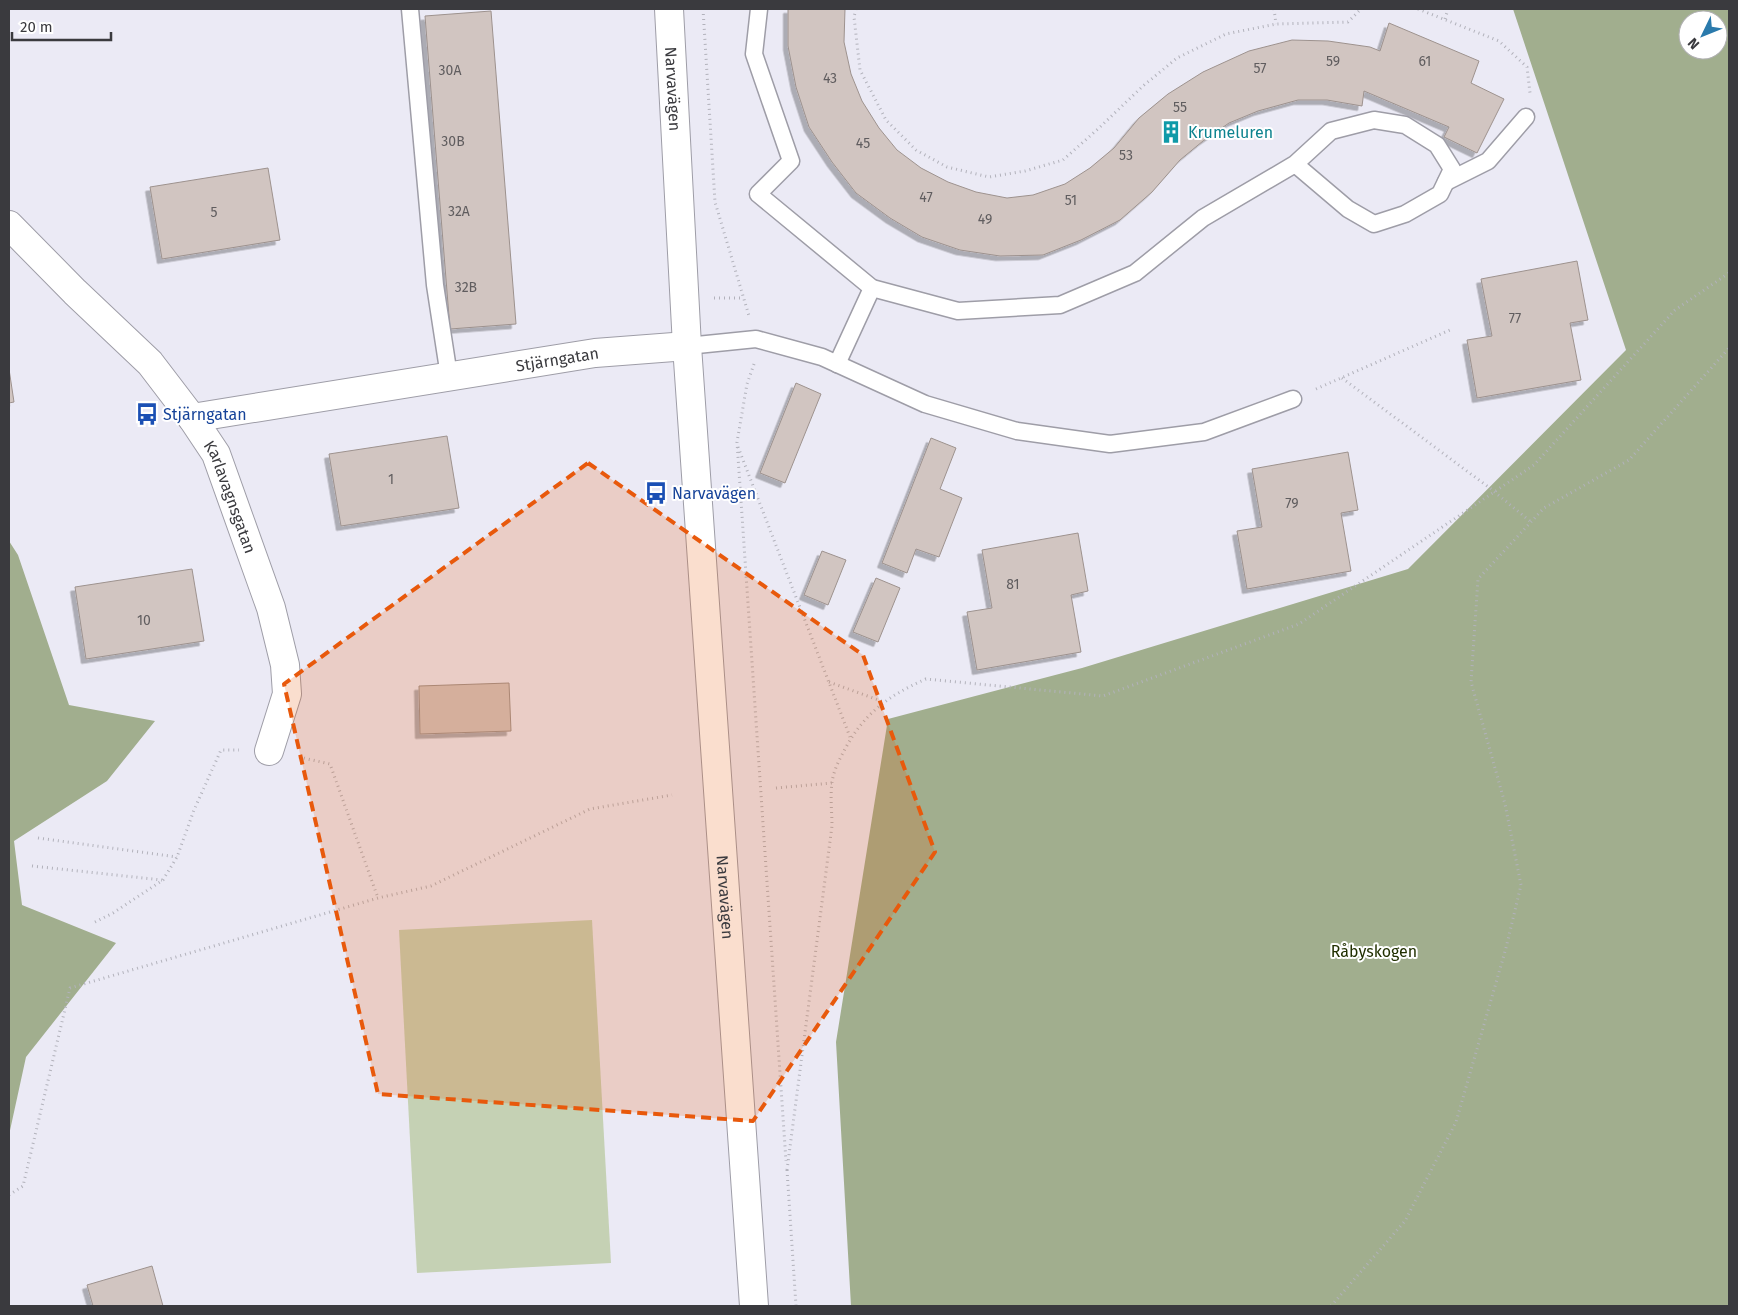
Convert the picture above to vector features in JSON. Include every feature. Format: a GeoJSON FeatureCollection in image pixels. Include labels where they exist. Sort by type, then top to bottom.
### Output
{"type":"FeatureCollection","features":[{"type":"Feature","properties":{"kind":"main road","name":"Narvavägen"},"geometry":{"type":"LineString","coordinates":[[669,9],[687,346],[754,1306]]}},
{"type":"Feature","properties":{"kind":"main road","name":"Karlavagnsgatan"},"geometry":{"type":"LineString","coordinates":[[9,225],[75,292],[150,363],[192,418],[216,454],[272,608],[285,665],[287,694],[269,750]]}},
{"type":"Feature","properties":{"kind":"main road","name":"Stjärngatan"},"geometry":{"type":"LineString","coordinates":[[192,418],[595,353],[687,346]]}},
{"type":"Feature","properties":{"kind":"lane"},"geometry":{"type":"LineString","coordinates":[[410,9],[435,286],[449,376]]}},
{"type":"Feature","properties":{"kind":"lane"},"geometry":{"type":"LineString","coordinates":[[759,9],[754,54],[791,161],[758,194],[872,288],[958,311],[1060,305],[1135,273],[1203,218],[1295,164],[1331,131],[1374,120],[1405,126],[1437,145],[1452,169],[1440,194],[1405,214],[1374,224],[1348,209],[1295,164]]}},
{"type":"Feature","properties":{"kind":"lane"},"geometry":{"type":"LineString","coordinates":[[1446,182],[1488,161],[1526,117]]}},
{"type":"Feature","properties":{"kind":"lane"},"geometry":{"type":"LineString","coordinates":[[837,364],[872,288]]}},
{"type":"Feature","properties":{"kind":"lane"},"geometry":{"type":"LineString","coordinates":[[687,346],[756,340],[822,357],[924,404],[1017,431],[1110,444],[1204,432],[1292,399]]}},
{"type":"Feature","properties":{"kind":"path"},"geometry":{"type":"LineString","coordinates":[[703,9],[715,202],[756,340],[754,362],[747,384],[737,442],[796,1306]]}},
{"type":"Feature","properties":{"kind":"path"},"geometry":{"type":"LineString","coordinates":[[856,9],[854,17],[860,70],[886,120],[916,150],[939,163],[947,167],[989,177],[1025,171],[1063,160],[1143,86],[1177,58],[1226,34],[1276,24],[1348,22],[1361,9]]}},
{"type":"Feature","properties":{"kind":"path"},"geometry":{"type":"LineString","coordinates":[[1274,9],[1276,24]]}},
{"type":"Feature","properties":{"kind":"path"},"geometry":{"type":"LineString","coordinates":[[1418,9],[1499,41],[1527,67],[1531,98],[1526,117]]}},
{"type":"Feature","properties":{"kind":"path"},"geometry":{"type":"LineString","coordinates":[[1445,19],[1448,9]]}},
{"type":"Feature","properties":{"kind":"path"},"geometry":{"type":"LineString","coordinates":[[787,1170],[832,826],[832,783],[839,760],[850,738],[866,718],[884,702],[905,688],[926,679],[1103,696],[1300,624],[1534,465],[1675,310],[1729,273]]}},
{"type":"Feature","properties":{"kind":"path"},"geometry":{"type":"LineString","coordinates":[[1292,399],[1450,330]]}},
{"type":"Feature","properties":{"kind":"path"},"geometry":{"type":"LineString","coordinates":[[1331,1306],[1405,1221],[1456,1122],[1506,948],[1521,886],[1506,804],[1471,682],[1478,579],[1544,508],[1630,460],[1729,348]]}},
{"type":"Feature","properties":{"kind":"path"},"geometry":{"type":"LineString","coordinates":[[1342,378],[1531,522]]}},
{"type":"Feature","properties":{"kind":"path"},"geometry":{"type":"LineString","coordinates":[[737,442],[850,738]]}},
{"type":"Feature","properties":{"kind":"path"},"geometry":{"type":"LineString","coordinates":[[829,682],[884,702]]}},
{"type":"Feature","properties":{"kind":"path"},"geometry":{"type":"LineString","coordinates":[[95,922],[113,913],[163,880],[177,857],[194,810],[221,750],[269,750],[330,764],[378,898]]}},
{"type":"Feature","properties":{"kind":"path"},"geometry":{"type":"LineString","coordinates":[[776,788],[832,783]]}},
{"type":"Feature","properties":{"kind":"path"},"geometry":{"type":"LineString","coordinates":[[9,1195],[23,1186],[70,988],[378,898],[431,886],[590,809],[672,795]]}},
{"type":"Feature","properties":{"kind":"path"},"geometry":{"type":"LineString","coordinates":[[38,838],[177,857]]}},
{"type":"Feature","properties":{"kind":"path"},"geometry":{"type":"LineString","coordinates":[[32,866],[163,880]]}},
{"type":"Feature","properties":{"kind":"highlighted area"},"geometry":{"type":"Polygon","coordinates":[[[588,463],[863,655],[935,852],[753,1121],[378,1094],[284,684],[588,463]]]}},
{"type":"Feature","properties":{"kind":"green space","name":"Råbyskogen"},"geometry":{"type":"Polygon","coordinates":[[[1513,9],[1729,9],[1729,1306],[851,1306],[836,1042],[888,719],[1082,668],[1408,569],[1626,350],[1513,9]]]}},
{"type":"Feature","properties":{"kind":"green space"},"geometry":{"type":"Polygon","coordinates":[[[9,541],[18,555],[69,705],[155,721],[107,781],[14,841],[22,905],[116,943],[26,1057],[9,1135],[9,541]]]}},
{"type":"Feature","properties":{"kind":"green space"},"geometry":{"type":"Polygon","coordinates":[[[592,920],[611,1263],[417,1273],[399,930],[592,920]]]}},
{"type":"Feature","properties":{"kind":"building","name":"Krumeluren"},"geometry":{"type":"Polygon","coordinates":[[[788,9],[845,9],[844,42],[851,74],[862,101],[879,128],[897,150],[921,168],[948,182],[976,192],[1007,198],[1033,195],[1065,184],[1090,168],[1114,148],[1139,118],[1168,94],[1203,72],[1249,51],[1292,40],[1328,41],[1370,47],[1380,51],[1389,23],[1479,61],[1471,83],[1504,99],[1477,153],[1444,137],[1449,127],[1364,91],[1362,106],[1327,100],[1298,100],[1258,111],[1229,123],[1203,141],[1180,160],[1152,192],[1120,220],[1081,240],[1043,255],[1000,256],[960,250],[922,237],[890,218],[856,193],[832,162],[809,127],[796,87],[788,46],[788,9]]]}},
{"type":"Feature","properties":{"kind":"building"},"geometry":{"type":"Polygon","coordinates":[[[491,11],[516,324],[450,329],[425,16],[491,11]]]}},
{"type":"Feature","properties":{"kind":"building"},"geometry":{"type":"Polygon","coordinates":[[[268,168],[280,240],[162,259],[150,187],[268,168]]]}},
{"type":"Feature","properties":{"kind":"building"},"geometry":{"type":"Polygon","coordinates":[[[1577,261],[1588,320],[1570,323],[1581,380],[1477,398],[1467,340],[1492,336],[1481,279],[1577,261]]]}},
{"type":"Feature","properties":{"kind":"building"},"geometry":{"type":"Polygon","coordinates":[[[9,369],[14,402],[9,403],[9,369]]]}},
{"type":"Feature","properties":{"kind":"building"},"geometry":{"type":"Polygon","coordinates":[[[796,383],[821,394],[785,483],[760,473],[796,383]]]}},
{"type":"Feature","properties":{"kind":"building"},"geometry":{"type":"Polygon","coordinates":[[[447,436],[459,508],[341,526],[329,454],[447,436]]]}},
{"type":"Feature","properties":{"kind":"building"},"geometry":{"type":"Polygon","coordinates":[[[931,438],[956,448],[940,489],[962,498],[939,557],[916,549],[907,573],[882,563],[931,438]]]}},
{"type":"Feature","properties":{"kind":"building"},"geometry":{"type":"Polygon","coordinates":[[[1348,452],[1358,510],[1341,513],[1351,571],[1247,589],[1237,531],[1262,527],[1252,469],[1348,452]]]}},
{"type":"Feature","properties":{"kind":"building"},"geometry":{"type":"Polygon","coordinates":[[[1078,533],[1088,591],[1071,595],[1081,652],[977,670],[967,612],[992,608],[982,550],[1078,533]]]}},
{"type":"Feature","properties":{"kind":"building"},"geometry":{"type":"Polygon","coordinates":[[[822,551],[846,560],[828,605],[804,595],[822,551]]]}},
{"type":"Feature","properties":{"kind":"building"},"geometry":{"type":"Polygon","coordinates":[[[192,569],[204,641],[86,659],[75,587],[192,569]]]}},
{"type":"Feature","properties":{"kind":"building"},"geometry":{"type":"Polygon","coordinates":[[[876,578],[900,588],[878,642],[853,632],[876,578]]]}},
{"type":"Feature","properties":{"kind":"building"},"geometry":{"type":"Polygon","coordinates":[[[509,683],[511,731],[420,734],[419,686],[509,683]]]}},
{"type":"Feature","properties":{"kind":"building"},"geometry":{"type":"Polygon","coordinates":[[[152,1266],[163,1306],[93,1306],[87,1285],[152,1266]]]}},
{"type":"Feature","properties":{"kind":"place","name":"Krumeluren"},"geometry":{"type":"Point","coordinates":[1171,132]}},
{"type":"Feature","properties":{"kind":"place","name":"Stjärngatan"},"geometry":{"type":"Point","coordinates":[147,414]}},
{"type":"Feature","properties":{"kind":"place","name":"Narvavägen"},"geometry":{"type":"Point","coordinates":[656,493]}}]}
